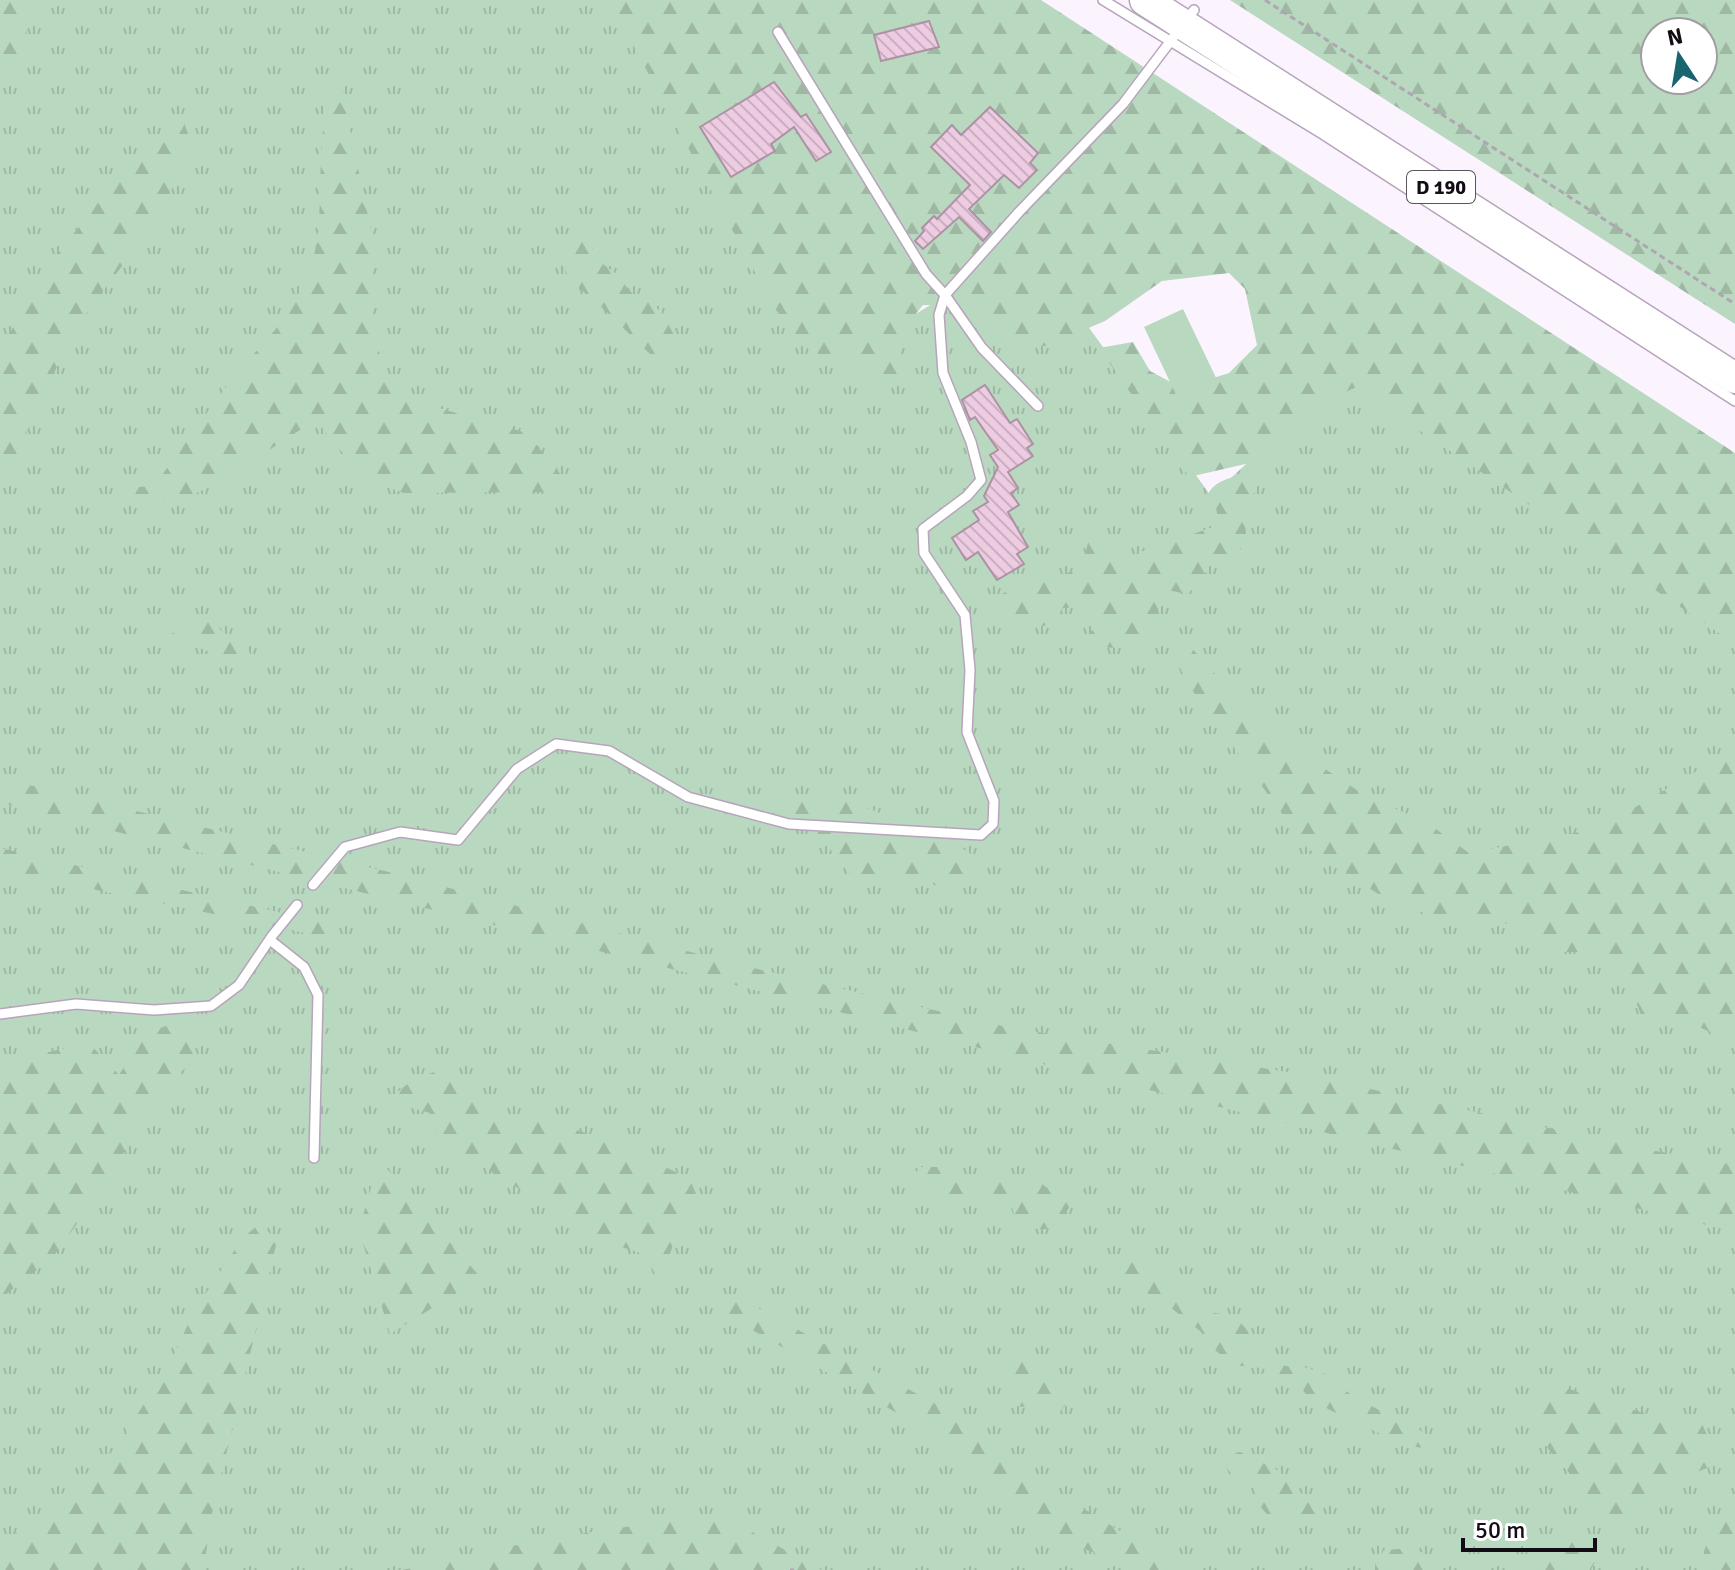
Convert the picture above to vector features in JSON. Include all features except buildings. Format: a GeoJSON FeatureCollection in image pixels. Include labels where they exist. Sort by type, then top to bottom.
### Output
{"type":"FeatureCollection","features":[{"type":"Feature","properties":{"kind":"main road","name":"D 190"},"geometry":{"type":"LineString","coordinates":[[1145,0],[1181,19],[1735,361]]}},
{"type":"Feature","properties":{"kind":"main road","name":"D 190"},"geometry":{"type":"LineString","coordinates":[[1181,19],[1735,378]]}},
{"type":"Feature","properties":{"kind":"lane"},"geometry":{"type":"LineString","coordinates":[[1103,0],[1181,19],[1324,135],[1735,401]]}},
{"type":"Feature","properties":{"kind":"lane"},"geometry":{"type":"LineString","coordinates":[[313,885],[345,847],[400,832],[458,840],[517,769],[556,744],[609,751],[688,797],[789,824],[981,835],[993,824],[994,801],[967,732],[970,670],[965,615],[924,553],[923,529],[967,496],[981,480],[971,442],[943,373],[939,315],[945,295],[1019,212],[1123,104],[1181,19]]}},
{"type":"Feature","properties":{"kind":"lane"},"geometry":{"type":"LineString","coordinates":[[778,32],[926,274],[945,295],[982,348],[1038,406]]}},
{"type":"Feature","properties":{"kind":"lane"},"geometry":{"type":"LineString","coordinates":[[0,1014],[76,1004],[154,1010],[211,1006],[239,985],[297,905]]}},
{"type":"Feature","properties":{"kind":"lane"},"geometry":{"type":"LineString","coordinates":[[270,940],[304,967],[318,995],[314,1158]]}},
{"type":"Feature","properties":{"kind":"path"},"geometry":{"type":"LineString","coordinates":[[1265,0],[1735,304]]}},
{"type":"Feature","properties":{"kind":"green space"},"geometry":{"type":"Polygon","coordinates":[[[0,0],[619,0],[868,343],[1029,245],[1211,496],[1353,367],[1735,613],[1735,1570],[0,1570],[0,0]]]}},
{"type":"Feature","properties":{"kind":"green space"},"geometry":{"type":"Polygon","coordinates":[[[0,0],[37,0],[15,69],[0,82],[0,0]]]}},
{"type":"Feature","properties":{"kind":"green space"},"geometry":{"type":"Polygon","coordinates":[[[609,0],[1041,0],[1735,453],[1735,644],[1373,399],[1367,383],[1335,396],[1267,459],[1189,477],[1099,348],[1133,342],[1150,371],[1182,388],[1229,373],[1257,345],[1245,289],[1229,273],[1162,281],[1105,321],[1046,346],[998,342],[965,306],[923,305],[902,333],[899,347],[904,366],[895,379],[884,380],[874,374],[864,381],[854,382],[851,358],[812,351],[799,340],[773,306],[609,0]]]}},
{"type":"Feature","properties":{"kind":"green space"},"geometry":{"type":"Polygon","coordinates":[[[1230,0],[1735,0],[1735,324],[1230,0]]]}},
{"type":"Feature","properties":{"kind":"green space"},"geometry":{"type":"Polygon","coordinates":[[[339,77],[373,240],[370,298],[383,374],[421,403],[527,433],[566,481],[548,492],[404,493],[365,480],[316,421],[227,477],[190,496],[164,503],[114,499],[122,488],[154,486],[231,380],[275,330],[311,274],[319,227],[325,109],[339,77]]]}},
{"type":"Feature","properties":{"kind":"green space"},"geometry":{"type":"Polygon","coordinates":[[[181,114],[191,142],[161,214],[74,330],[0,490],[0,350],[48,266],[120,175],[181,114]]]}},
{"type":"Feature","properties":{"kind":"green space"},"geometry":{"type":"Polygon","coordinates":[[[580,238],[594,250],[597,260],[614,272],[636,298],[645,297],[663,314],[678,343],[674,353],[661,360],[649,353],[571,282],[560,262],[560,253],[580,238]]]}},
{"type":"Feature","properties":{"kind":"green space"},"geometry":{"type":"Polygon","coordinates":[[[1183,309],[1219,384],[1180,403],[1144,327],[1183,309]]]}},
{"type":"Feature","properties":{"kind":"green space"},"geometry":{"type":"Polygon","coordinates":[[[1238,476],[1251,478],[1257,487],[1245,511],[1246,537],[1239,544],[1241,552],[1238,559],[1224,562],[1213,560],[1198,586],[1186,594],[1168,590],[1158,606],[1164,634],[1129,647],[1110,648],[1091,643],[1090,632],[1098,620],[1086,607],[1063,608],[1050,623],[1038,627],[1033,624],[1014,632],[994,618],[994,605],[1000,595],[1035,577],[1060,576],[1080,568],[1097,524],[1120,559],[1219,525],[1215,502],[1204,502],[1217,484],[1238,476]]]}},
{"type":"Feature","properties":{"kind":"green space"},"geometry":{"type":"Polygon","coordinates":[[[198,615],[209,616],[222,631],[246,647],[252,659],[248,666],[202,649],[170,631],[169,622],[176,616],[184,621],[198,615]]]}},
{"type":"Feature","properties":{"kind":"green space"},"geometry":{"type":"Polygon","coordinates":[[[1175,639],[1188,644],[1266,730],[1366,796],[1426,822],[1469,853],[1600,828],[1726,754],[1735,743],[1735,1040],[1693,1024],[1673,1025],[1657,1017],[1641,1015],[1621,962],[1600,952],[1557,952],[1517,924],[1446,922],[1383,897],[1307,848],[1187,683],[1170,646],[1175,639]]]}},
{"type":"Feature","properties":{"kind":"green space"},"geometry":{"type":"Polygon","coordinates":[[[0,778],[393,873],[732,963],[1011,1028],[1306,1075],[1650,1150],[1735,1165],[1735,1232],[1026,1060],[0,803],[0,778]]]}},
{"type":"Feature","properties":{"kind":"green space"},"geometry":{"type":"Polygon","coordinates":[[[805,795],[841,798],[950,840],[984,863],[947,891],[924,880],[854,879],[807,820],[769,812],[772,803],[805,795]]]}},
{"type":"Feature","properties":{"kind":"green space"},"geometry":{"type":"Polygon","coordinates":[[[0,848],[325,923],[330,938],[0,870],[0,848]]]}},
{"type":"Feature","properties":{"kind":"green space"},"geometry":{"type":"Polygon","coordinates":[[[184,1020],[196,1057],[152,1101],[111,1176],[53,1257],[0,1299],[0,1063],[89,1043],[119,1075],[145,1033],[184,1020]]]}},
{"type":"Feature","properties":{"kind":"green space"},"geometry":{"type":"Polygon","coordinates":[[[449,1067],[508,1123],[537,1116],[608,1141],[689,1178],[701,1205],[681,1221],[668,1260],[680,1278],[658,1279],[644,1254],[595,1239],[439,1140],[430,1113],[386,1101],[414,1079],[449,1067]]]}},
{"type":"Feature","properties":{"kind":"green space"},"geometry":{"type":"Polygon","coordinates":[[[381,1162],[481,1278],[390,1334],[359,1230],[377,1166],[381,1162]]]}},
{"type":"Feature","properties":{"kind":"green space"},"geometry":{"type":"Polygon","coordinates":[[[921,1167],[939,1167],[973,1183],[1016,1176],[1038,1180],[1046,1187],[1061,1180],[1086,1176],[1084,1190],[1059,1223],[1045,1229],[1034,1229],[1017,1226],[1011,1204],[980,1199],[965,1206],[936,1194],[923,1186],[915,1173],[921,1167]]]}},
{"type":"Feature","properties":{"kind":"green space"},"geometry":{"type":"Polygon","coordinates":[[[260,1223],[277,1241],[210,1522],[204,1570],[0,1570],[0,1547],[113,1451],[169,1366],[194,1311],[242,1239],[260,1223]]]}},
{"type":"Feature","properties":{"kind":"green space"},"geometry":{"type":"Polygon","coordinates":[[[1129,1259],[1151,1263],[1160,1275],[1208,1312],[1234,1316],[1250,1333],[1256,1354],[1285,1366],[1324,1373],[1355,1398],[1432,1438],[1436,1450],[1404,1445],[1330,1410],[1310,1399],[1295,1381],[1262,1368],[1234,1365],[1170,1307],[1130,1283],[1112,1283],[1105,1279],[1106,1269],[1114,1261],[1129,1259]]]}},
{"type":"Feature","properties":{"kind":"green space"},"geometry":{"type":"Polygon","coordinates":[[[739,1298],[971,1423],[1002,1459],[1184,1570],[1146,1570],[1075,1546],[962,1466],[956,1447],[728,1316],[729,1303],[739,1298]]]}},
{"type":"Feature","properties":{"kind":"green space"},"geometry":{"type":"Polygon","coordinates":[[[1023,1343],[1044,1362],[1059,1386],[1065,1405],[1056,1414],[1042,1415],[1038,1409],[1018,1406],[1005,1384],[1009,1351],[1023,1343]]]}},
{"type":"Feature","properties":{"kind":"green space"},"geometry":{"type":"Polygon","coordinates":[[[1560,1386],[1643,1413],[1701,1422],[1720,1463],[1694,1473],[1635,1514],[1597,1522],[1581,1488],[1550,1451],[1536,1426],[1537,1413],[1544,1400],[1560,1386]]]}},
{"type":"Feature","properties":{"kind":"green space"},"geometry":{"type":"Polygon","coordinates":[[[1240,1452],[1279,1471],[1293,1488],[1309,1498],[1316,1514],[1313,1525],[1302,1523],[1291,1511],[1287,1518],[1272,1519],[1268,1515],[1259,1504],[1253,1485],[1233,1475],[1227,1467],[1226,1455],[1240,1452]]]}},
{"type":"Feature","properties":{"kind":"green space"},"geometry":{"type":"Polygon","coordinates":[[[717,1513],[822,1570],[402,1570],[541,1540],[717,1513]]]}},
{"type":"Feature","properties":{"kind":"green space"},"geometry":{"type":"Polygon","coordinates":[[[1735,1515],[1735,1570],[1704,1570],[1706,1545],[1721,1526],[1735,1515]]]}},
{"type":"Feature","properties":{"kind":"green space"},"geometry":{"type":"Polygon","coordinates":[[[1576,1538],[1598,1556],[1591,1570],[1535,1570],[1553,1550],[1576,1538]]]}},
{"type":"Feature","properties":{"kind":"green space"},"geometry":{"type":"Polygon","coordinates":[[[1409,1546],[1423,1553],[1426,1570],[1375,1570],[1375,1562],[1384,1550],[1409,1546]]]}}]}
